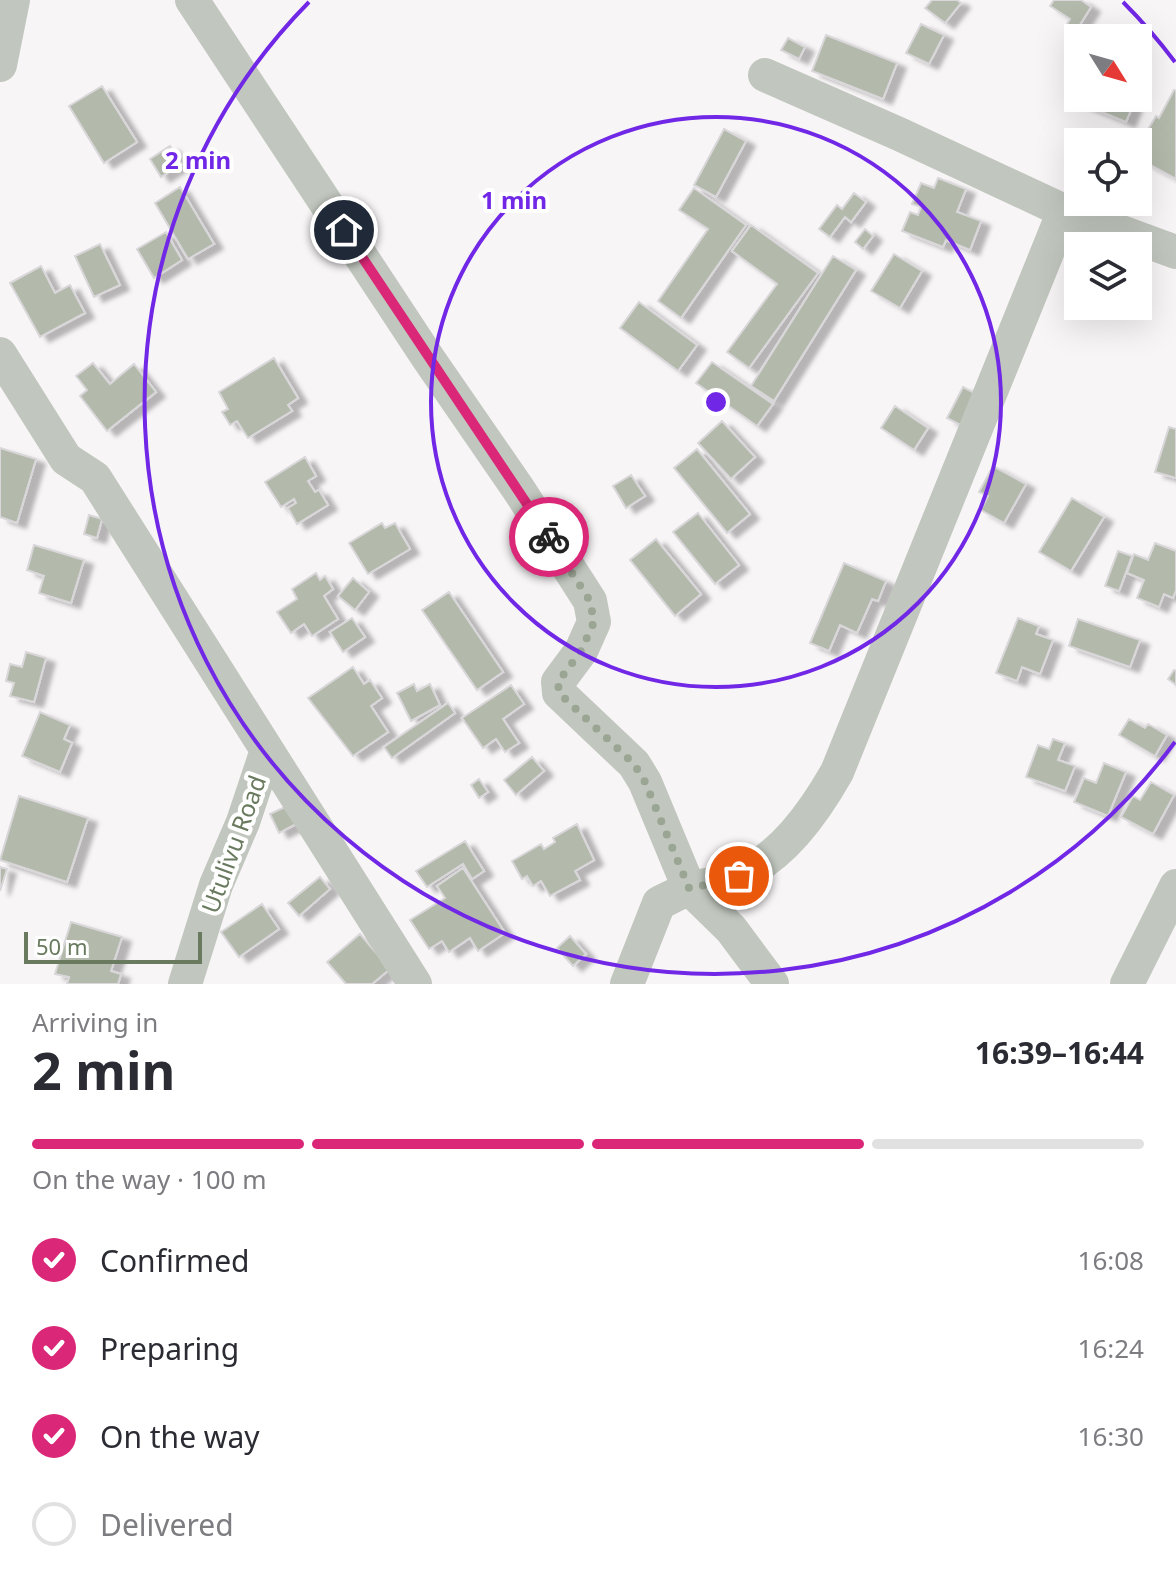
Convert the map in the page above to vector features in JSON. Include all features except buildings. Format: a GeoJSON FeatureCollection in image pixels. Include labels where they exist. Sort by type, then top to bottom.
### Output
{"type":"FeatureCollection","features":[{"type":"Feature","properties":{"kind":"street"},"geometry":{"type":"LineString","coordinates":[[0,65],[13,0]]}},
{"type":"Feature","properties":{"kind":"street"},"geometry":{"type":"LineString","coordinates":[[192,0],[590,601],[594,622],[581,651],[558,682],[559,693],[634,764],[645,782],[689,888],[731,929],[772,984]]}},
{"type":"Feature","properties":{"kind":"street"},"geometry":{"type":"LineString","coordinates":[[627,984],[659,903],[689,888],[739,876],[781,846],[804,825],[837,772],[1064,211],[765,75]]}},
{"type":"Feature","properties":{"kind":"street"},"geometry":{"type":"LineString","coordinates":[[1078,216],[1176,252]]}},
{"type":"Feature","properties":{"kind":"street"},"geometry":{"type":"LineString","coordinates":[[0,354],[66,459],[95,478],[415,984]]}},
{"type":"Feature","properties":{"kind":"street","name":"Utulivu Road"},"geometry":{"type":"LineString","coordinates":[[185,984],[216,885],[243,822],[267,750]]}},
{"type":"Feature","properties":{"kind":"street"},"geometry":{"type":"LineString","coordinates":[[1127,984],[1176,886]]}},
{"type":"Feature","properties":{"kind":"way so far"},"geometry":{"type":"LineString","coordinates":[[549,537],[590,601],[594,622],[581,651],[563,671],[558,682],[559,693],[634,764],[645,782],[689,888],[739,876]]}},
{"type":"Feature","properties":{"kind":"route"},"geometry":{"type":"LineString","coordinates":[[344,230],[549,537]]}}]}
